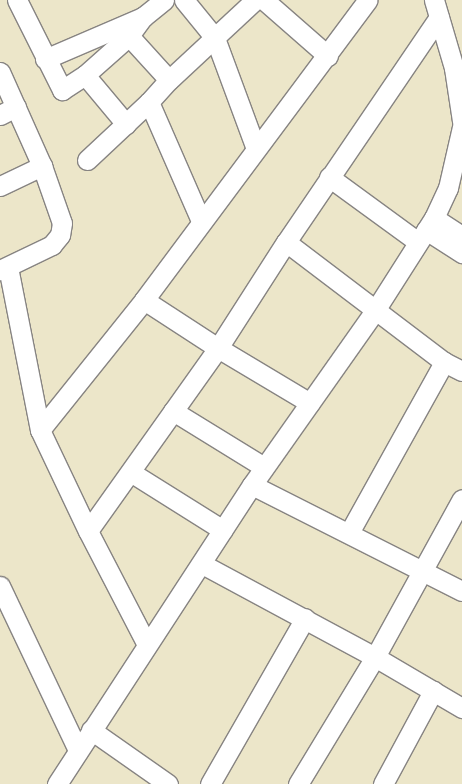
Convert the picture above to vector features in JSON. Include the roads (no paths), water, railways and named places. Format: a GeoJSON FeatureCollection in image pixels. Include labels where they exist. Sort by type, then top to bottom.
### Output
{"type":"FeatureCollection","features":[{"type":"Feature","properties":{"kind":"street"},"geometry":{"type":"LineString","coordinates":[[18,0],[45,59],[62,90],[85,75],[129,36],[143,18],[164,0]]}},
{"type":"Feature","properties":{"kind":"street"},"geometry":{"type":"LineString","coordinates":[[184,0],[215,38],[256,149]]}},
{"type":"Feature","properties":{"kind":"street"},"geometry":{"type":"LineString","coordinates":[[87,160],[150,102],[169,80],[255,0]]}},
{"type":"Feature","properties":{"kind":"street"},"geometry":{"type":"LineString","coordinates":[[264,0],[328,56]]}},
{"type":"Feature","properties":{"kind":"street"},"geometry":{"type":"LineString","coordinates":[[40,430],[144,300],[201,221],[328,56],[368,0]]}},
{"type":"Feature","properties":{"kind":"street"},"geometry":{"type":"LineString","coordinates":[[437,8],[454,68],[462,121]]}},
{"type":"Feature","properties":{"kind":"street"},"geometry":{"type":"LineString","coordinates":[[88,531],[132,473],[173,411],[218,348],[437,8]]}},
{"type":"Feature","properties":{"kind":"street"},"geometry":{"type":"LineString","coordinates":[[45,59],[143,18]]}},
{"type":"Feature","properties":{"kind":"street"},"geometry":{"type":"LineString","coordinates":[[129,36],[169,80]]}},
{"type":"Feature","properties":{"kind":"street"},"geometry":{"type":"LineString","coordinates":[[0,72],[8,111],[42,166],[62,223],[60,235],[52,245],[4,268],[40,430],[88,531],[148,644]]}},
{"type":"Feature","properties":{"kind":"street"},"geometry":{"type":"LineString","coordinates":[[85,75],[126,124]]}},
{"type":"Feature","properties":{"kind":"street"},"geometry":{"type":"LineString","coordinates":[[150,102],[201,221]]}},
{"type":"Feature","properties":{"kind":"street"},"geometry":{"type":"LineString","coordinates":[[57,784],[91,730],[202,564],[252,485],[376,309],[426,230],[448,188],[459,158],[462,127]]}},
{"type":"Feature","properties":{"kind":"street"},"geometry":{"type":"LineString","coordinates":[[0,186],[42,166]]}},
{"type":"Feature","properties":{"kind":"street"},"geometry":{"type":"LineString","coordinates":[[329,177],[426,230],[462,253]]}},
{"type":"Feature","properties":{"kind":"street"},"geometry":{"type":"LineString","coordinates":[[426,230],[462,236]]}},
{"type":"Feature","properties":{"kind":"street"},"geometry":{"type":"LineString","coordinates":[[286,242],[444,362],[462,371]]}},
{"type":"Feature","properties":{"kind":"street"},"geometry":{"type":"LineString","coordinates":[[144,300],[218,348],[310,402]]}},
{"type":"Feature","properties":{"kind":"street"},"geometry":{"type":"LineString","coordinates":[[349,533],[444,362]]}},
{"type":"Feature","properties":{"kind":"street"},"geometry":{"type":"LineString","coordinates":[[173,411],[264,467]]}},
{"type":"Feature","properties":{"kind":"street"},"geometry":{"type":"LineString","coordinates":[[132,473],[223,530]]}},
{"type":"Feature","properties":{"kind":"street"},"geometry":{"type":"LineString","coordinates":[[252,485],[349,533],[462,592]]}},
{"type":"Feature","properties":{"kind":"street"},"geometry":{"type":"LineString","coordinates":[[298,784],[375,657],[462,499]]}},
{"type":"Feature","properties":{"kind":"street"},"geometry":{"type":"LineString","coordinates":[[202,564],[306,618],[462,708]]}},
{"type":"Feature","properties":{"kind":"street"},"geometry":{"type":"LineString","coordinates":[[2,600],[78,750]]}},
{"type":"Feature","properties":{"kind":"street"},"geometry":{"type":"LineString","coordinates":[[210,784],[306,618]]}},
{"type":"Feature","properties":{"kind":"street"},"geometry":{"type":"LineString","coordinates":[[383,784],[433,691]]}},
{"type":"Feature","properties":{"kind":"street"},"geometry":{"type":"LineString","coordinates":[[91,730],[168,784]]}}]}
